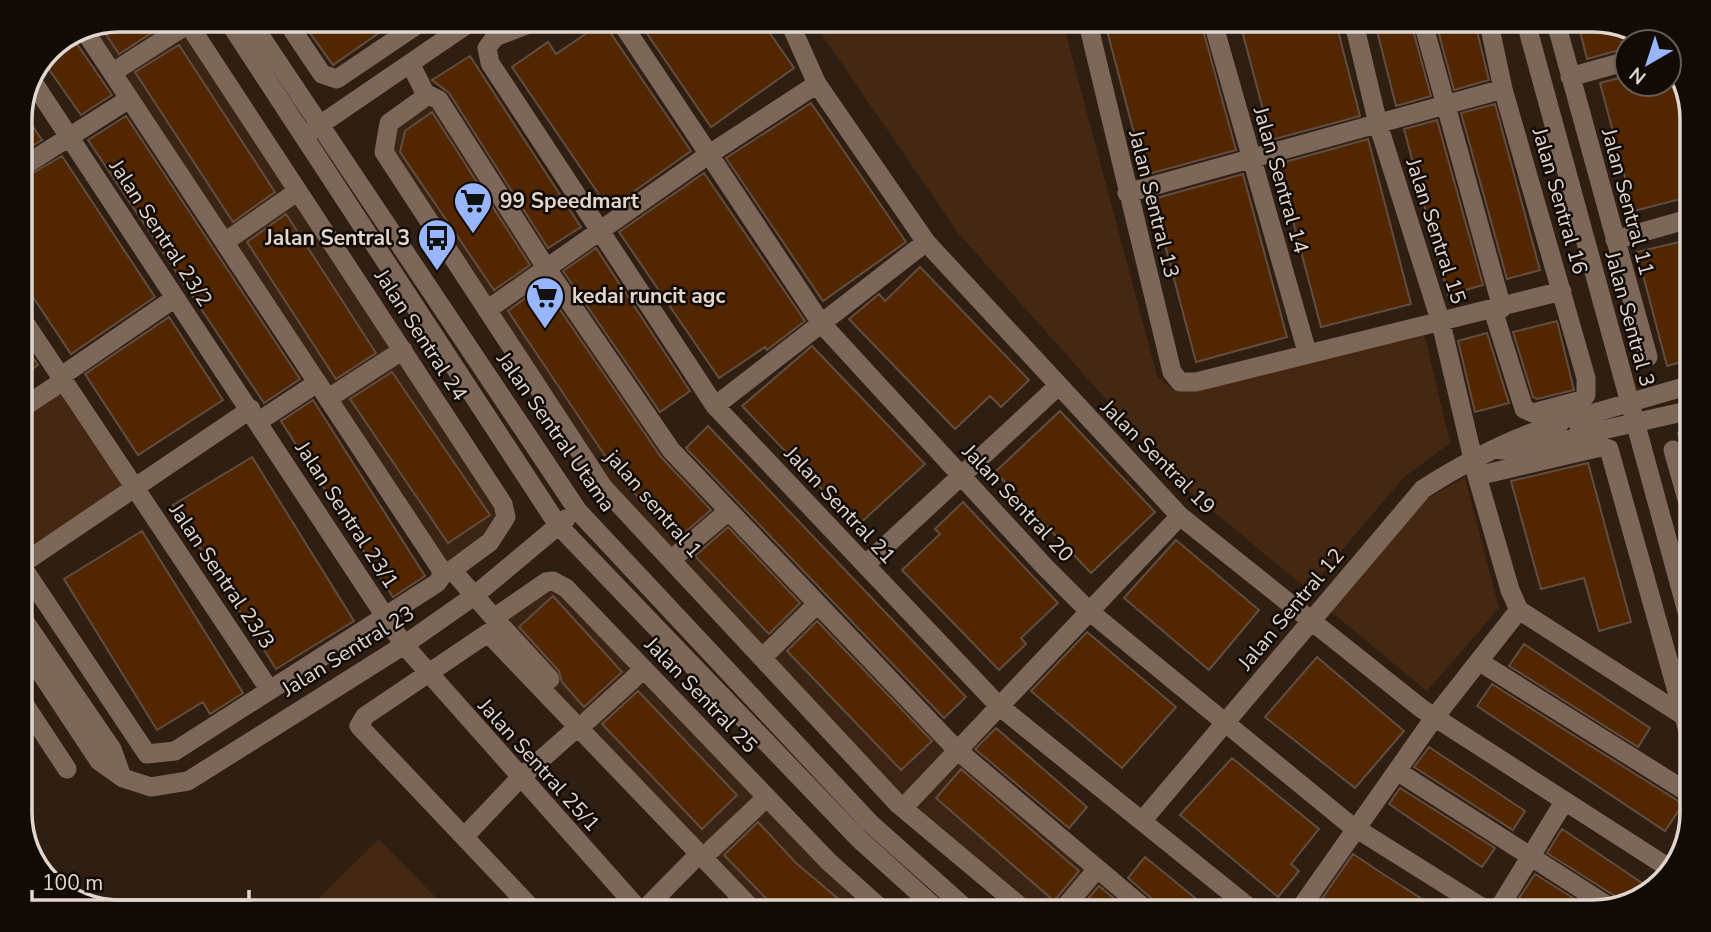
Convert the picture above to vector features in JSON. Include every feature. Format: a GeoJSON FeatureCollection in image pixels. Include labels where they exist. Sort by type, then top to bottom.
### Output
{"type":"FeatureCollection","features":[{"type":"Feature","properties":{"kind":"street"},"geometry":{"type":"LineString","coordinates":[[121,67],[172,32]]}},
{"type":"Feature","properties":{"kind":"street","name":"Jalan Sentral 24"},"geometry":{"type":"LineString","coordinates":[[193,32],[503,503],[506,517],[490,542],[452,570]]}},
{"type":"Feature","properties":{"kind":"street","name":"Jalan Sentral Utama"},"geometry":{"type":"LineString","coordinates":[[238,32],[432,289],[578,510],[870,823],[956,900]]}},
{"type":"Feature","properties":{"kind":"street","name":"Jalan Sentral Utama"},"geometry":{"type":"LineString","coordinates":[[256,32],[312,130],[558,525],[859,839],[927,900]]}},
{"type":"Feature","properties":{"kind":"street"},"geometry":{"type":"LineString","coordinates":[[294,32],[322,74],[337,79],[399,32]]}},
{"type":"Feature","properties":{"kind":"street"},"geometry":{"type":"LineString","coordinates":[[418,32],[432,50]]}},
{"type":"Feature","properties":{"kind":"street"},"geometry":{"type":"LineString","coordinates":[[312,130],[457,32]]}},
{"type":"Feature","properties":{"kind":"street","name":"Jalan Sentral 21"},"geometry":{"type":"LineString","coordinates":[[508,32],[495,37],[486,48],[489,63],[715,406],[999,706],[1239,900]]}},
{"type":"Feature","properties":{"kind":"street","name":"Jalan Sentral 20"},"geometry":{"type":"LineString","coordinates":[[628,32],[821,323],[1089,611],[1357,829],[1469,900]]}},
{"type":"Feature","properties":{"kind":"street","name":"Jalan Sentral 19"},"geometry":{"type":"LineString","coordinates":[[794,32],[817,84],[926,242],[1057,387],[1180,516],[1434,718],[1663,864]]}},
{"type":"Feature","properties":{"kind":"street","name":"Jalan Sentral 13"},"geometry":{"type":"LineString","coordinates":[[1090,32],[1172,372],[1181,382],[1196,382],[1307,352]]}},
{"type":"Feature","properties":{"kind":"street","name":"Jalan Sentral 14"},"geometry":{"type":"LineString","coordinates":[[1216,32],[1307,352]]}},
{"type":"Feature","properties":{"kind":"street","name":"Jalan Sentral 15"},"geometry":{"type":"LineString","coordinates":[[1356,32],[1378,124],[1441,323],[1475,467],[1510,590],[1519,610]]}},
{"type":"Feature","properties":{"kind":"street"},"geometry":{"type":"LineString","coordinates":[[1425,32],[1497,309]]}},
{"type":"Feature","properties":{"kind":"street","name":"Jalan Sentral 16"},"geometry":{"type":"LineString","coordinates":[[1491,32],[1503,89],[1586,379],[1586,395],[1582,400],[1533,413],[1524,409],[1497,309]]}},
{"type":"Feature","properties":{"kind":"street","name":"Jalan Sentral 3"},"geometry":{"type":"LineString","coordinates":[[1528,32],[1680,586]]}},
{"type":"Feature","properties":{"kind":"street","name":"Jalan Sentral 11"},"geometry":{"type":"LineString","coordinates":[[1558,32],[1648,357]]}},
{"type":"Feature","properties":{"kind":"street"},"geometry":{"type":"LineString","coordinates":[[99,34],[452,570],[583,723]]}},
{"type":"Feature","properties":{"kind":"street"},"geometry":{"type":"LineString","coordinates":[[32,584],[147,754],[175,751],[437,583],[442,572],[89,37]]}},
{"type":"Feature","properties":{"kind":"street"},"geometry":{"type":"LineString","coordinates":[[411,65],[425,93],[439,100],[547,269],[661,438],[727,512],[957,750],[1134,900]]}},
{"type":"Feature","properties":{"kind":"street"},"geometry":{"type":"LineString","coordinates":[[1570,76],[1613,65]]}},
{"type":"Feature","properties":{"kind":"street"},"geometry":{"type":"LineString","coordinates":[[432,289],[482,302],[547,269],[708,155],[817,84]]}},
{"type":"Feature","properties":{"kind":"street","name":"Jalan Sentral 23/2"},"geometry":{"type":"LineString","coordinates":[[37,88],[255,415]]}},
{"type":"Feature","properties":{"kind":"street"},"geometry":{"type":"LineString","coordinates":[[1128,193],[1503,89]]}},
{"type":"Feature","properties":{"kind":"street","name":"jalan sentral 1"},"geometry":{"type":"LineString","coordinates":[[425,93],[421,100],[389,123],[384,152],[603,487],[903,808],[1013,900]]}},
{"type":"Feature","properties":{"kind":"street"},"geometry":{"type":"LineString","coordinates":[[32,161],[129,99]]}},
{"type":"Feature","properties":{"kind":"street"},"geometry":{"type":"LineString","coordinates":[[232,237],[298,191]]}},
{"type":"Feature","properties":{"kind":"street"},"geometry":{"type":"LineString","coordinates":[[1615,240],[1679,222]]}},
{"type":"Feature","properties":{"kind":"street"},"geometry":{"type":"LineString","coordinates":[[715,406],[926,242]]}},
{"type":"Feature","properties":{"kind":"street"},"geometry":{"type":"LineString","coordinates":[[1307,352],[1441,323],[1562,291]]}},
{"type":"Feature","properties":{"kind":"street"},"geometry":{"type":"LineString","coordinates":[[32,401],[175,298]]}},
{"type":"Feature","properties":{"kind":"street","name":"Jalan Sentral 23/3"},"geometry":{"type":"LineString","coordinates":[[32,334],[270,689]]}},
{"type":"Feature","properties":{"kind":"street"},"geometry":{"type":"LineString","coordinates":[[335,394],[403,349]]}},
{"type":"Feature","properties":{"kind":"street"},"geometry":{"type":"LineString","coordinates":[[32,558],[255,415],[317,383]]}},
{"type":"Feature","properties":{"kind":"street"},"geometry":{"type":"LineString","coordinates":[[865,565],[1057,387]]}},
{"type":"Feature","properties":{"kind":"street","name":"Jalan Sentral 12"},"geometry":{"type":"LineString","coordinates":[[1568,429],[1629,402],[1679,388]]}},
{"type":"Feature","properties":{"kind":"street","name":"Jalan Sentral 12"},"geometry":{"type":"LineString","coordinates":[[1142,821],[1423,489],[1475,467],[1493,450],[1526,433],[1635,425],[1679,413]]}},
{"type":"Feature","properties":{"kind":"street","name":"Jalan Sentral 23/1"},"geometry":{"type":"LineString","coordinates":[[255,415],[404,645]]}},
{"type":"Feature","properties":{"kind":"street"},"geometry":{"type":"LineString","coordinates":[[1475,467],[1601,447],[1609,449],[1680,701]]}},
{"type":"Feature","properties":{"kind":"street"},"geometry":{"type":"LineString","coordinates":[[1673,450],[1680,473]]}},
{"type":"Feature","properties":{"kind":"street","name":"Jalan Sentral 23"},"geometry":{"type":"LineString","coordinates":[[32,660],[99,761],[123,778],[151,787],[188,781],[404,645],[474,596],[578,510]]}},
{"type":"Feature","properties":{"kind":"street"},"geometry":{"type":"LineString","coordinates":[[671,560],[727,512]]}},
{"type":"Feature","properties":{"kind":"street"},"geometry":{"type":"LineString","coordinates":[[903,808],[1180,516]]}},
{"type":"Feature","properties":{"kind":"street","name":"Jalan Sentral 25"},"geometry":{"type":"LineString","coordinates":[[494,618],[540,585],[553,581],[560,583],[829,862],[871,900]]}},
{"type":"Feature","properties":{"kind":"street"},"geometry":{"type":"LineString","coordinates":[[762,658],[816,605]]}},
{"type":"Feature","properties":{"kind":"street"},"geometry":{"type":"LineString","coordinates":[[1306,900],[1434,718],[1519,610],[1680,713]]}},
{"type":"Feature","properties":{"kind":"street"},"geometry":{"type":"LineString","coordinates":[[32,632],[112,749],[123,778]]}},
{"type":"Feature","properties":{"kind":"street"},"geometry":{"type":"LineString","coordinates":[[524,900],[359,726],[365,716],[488,634],[583,723],[706,851],[758,900]]}},
{"type":"Feature","properties":{"kind":"street","name":"Jalan Sentral 25/1"},"geometry":{"type":"LineString","coordinates":[[404,645],[629,900]]}},
{"type":"Feature","properties":{"kind":"street"},"geometry":{"type":"LineString","coordinates":[[1480,662],[1680,787]]}},
{"type":"Feature","properties":{"kind":"street"},"geometry":{"type":"LineString","coordinates":[[465,836],[520,779],[645,669]]}},
{"type":"Feature","properties":{"kind":"street"},"geometry":{"type":"LineString","coordinates":[[32,716],[67,769]]}},
{"type":"Feature","properties":{"kind":"street"},"geometry":{"type":"LineString","coordinates":[[1397,771],[1598,900]]}},
{"type":"Feature","properties":{"kind":"street"},"geometry":{"type":"LineString","coordinates":[[655,900],[767,797]]}},
{"type":"Feature","properties":{"kind":"street"},"geometry":{"type":"LineString","coordinates":[[1504,900],[1564,802]]}},
{"type":"Feature","properties":{"kind":"street"},"geometry":{"type":"LineString","coordinates":[[706,851],[746,900]]}},
{"type":"Feature","properties":{"kind":"street"},"geometry":{"type":"LineString","coordinates":[[1071,900],[1097,869]]}},
{"type":"Feature","properties":{"kind":"shaded area"},"geometry":{"type":"Polygon","coordinates":[[[199,32],[512,517],[453,576],[96,35],[199,32]]]}},
{"type":"Feature","properties":{"kind":"shaded area"},"geometry":{"type":"Polygon","coordinates":[[[820,32],[1065,32],[1157,376],[1174,391],[1424,332],[1450,443],[1403,478],[1308,590],[1184,487],[959,234],[820,32]]]}},
{"type":"Feature","properties":{"kind":"shaded area"},"geometry":{"type":"Polygon","coordinates":[[[430,91],[664,437],[935,725],[1141,900],[1007,900],[599,490],[378,152],[383,123],[430,91]]]}},
{"type":"Feature","properties":{"kind":"shaded area"},"geometry":{"type":"Polygon","coordinates":[[[67,390],[130,481],[32,546],[32,413],[67,390]]]}},
{"type":"Feature","properties":{"kind":"shaded area"},"geometry":{"type":"Polygon","coordinates":[[[1465,477],[1499,608],[1427,691],[1330,611],[1423,501],[1465,477]]]}},
{"type":"Feature","properties":{"kind":"shaded area"},"geometry":{"type":"Polygon","coordinates":[[[544,576],[833,859],[879,900],[755,900],[494,624],[544,576]]]}},
{"type":"Feature","properties":{"kind":"shaded area"},"geometry":{"type":"Polygon","coordinates":[[[379,839],[438,900],[318,900],[379,839]]]}},
{"type":"Feature","properties":{"kind":"building"},"geometry":{"type":"Polygon","coordinates":[[[153,32],[119,54],[105,33],[153,32]]]}},
{"type":"Feature","properties":{"kind":"building"},"geometry":{"type":"Polygon","coordinates":[[[309,32],[380,32],[333,65],[309,32]]]}},
{"type":"Feature","properties":{"kind":"building"},"geometry":{"type":"Polygon","coordinates":[[[588,32],[610,32],[691,151],[609,209],[512,67],[548,42],[556,54],[588,32]]]}},
{"type":"Feature","properties":{"kind":"building"},"geometry":{"type":"Polygon","coordinates":[[[646,32],[769,32],[794,68],[711,127],[646,32]]]}},
{"type":"Feature","properties":{"kind":"building"},"geometry":{"type":"Polygon","coordinates":[[[1107,32],[1204,32],[1236,150],[1145,175],[1107,32]]]}},
{"type":"Feature","properties":{"kind":"building"},"geometry":{"type":"Polygon","coordinates":[[[1242,32],[1338,32],[1360,116],[1271,140],[1242,32]]]}},
{"type":"Feature","properties":{"kind":"building"},"geometry":{"type":"Polygon","coordinates":[[[1377,32],[1414,32],[1431,96],[1396,106],[1377,32]]]}},
{"type":"Feature","properties":{"kind":"building"},"geometry":{"type":"Polygon","coordinates":[[[1438,32],[1477,32],[1489,80],[1454,90],[1438,32]]]}},
{"type":"Feature","properties":{"kind":"building"},"geometry":{"type":"Polygon","coordinates":[[[1580,32],[1613,34],[1613,52],[1587,59],[1580,32]]]}},
{"type":"Feature","properties":{"kind":"building"},"geometry":{"type":"Polygon","coordinates":[[[76,42],[112,95],[81,115],[48,67],[76,42]]]}},
{"type":"Feature","properties":{"kind":"building"},"geometry":{"type":"Polygon","coordinates":[[[179,45],[275,192],[233,222],[135,72],[179,45]]]}},
{"type":"Feature","properties":{"kind":"building"},"geometry":{"type":"Polygon","coordinates":[[[470,56],[581,227],[548,248],[449,93],[432,80],[470,56]]]}},
{"type":"Feature","properties":{"kind":"building"},"geometry":{"type":"Polygon","coordinates":[[[1613,80],[1613,98],[1677,98],[1679,199],[1634,211],[1600,83],[1613,80]]]}},
{"type":"Feature","properties":{"kind":"building"},"geometry":{"type":"Polygon","coordinates":[[[811,103],[906,242],[823,301],[726,158],[811,103]]]}},
{"type":"Feature","properties":{"kind":"building"},"geometry":{"type":"Polygon","coordinates":[[[1495,104],[1540,270],[1507,279],[1461,113],[1495,104]]]}},
{"type":"Feature","properties":{"kind":"building"},"geometry":{"type":"Polygon","coordinates":[[[432,112],[530,265],[494,290],[400,152],[405,131],[432,112]]]}},
{"type":"Feature","properties":{"kind":"building"},"geometry":{"type":"Polygon","coordinates":[[[126,116],[300,379],[264,403],[88,140],[126,116]]]}},
{"type":"Feature","properties":{"kind":"building"},"geometry":{"type":"Polygon","coordinates":[[[1437,120],[1483,285],[1448,295],[1404,129],[1437,120]]]}},
{"type":"Feature","properties":{"kind":"building"},"geometry":{"type":"Polygon","coordinates":[[[32,125],[42,140],[32,146],[32,125]]]}},
{"type":"Feature","properties":{"kind":"building"},"geometry":{"type":"Polygon","coordinates":[[[1368,139],[1411,304],[1321,327],[1278,164],[1368,139]]]}},
{"type":"Feature","properties":{"kind":"building"},"geometry":{"type":"Polygon","coordinates":[[[62,156],[155,297],[71,354],[32,296],[32,173],[62,156]]]}},
{"type":"Feature","properties":{"kind":"building"},"geometry":{"type":"Polygon","coordinates":[[[704,173],[805,321],[767,350],[765,347],[719,378],[619,232],[704,173]]]}},
{"type":"Feature","properties":{"kind":"building"},"geometry":{"type":"Polygon","coordinates":[[[1243,174],[1287,337],[1196,362],[1153,199],[1243,174]]]}},
{"type":"Feature","properties":{"kind":"building"},"geometry":{"type":"Polygon","coordinates":[[[286,214],[376,353],[336,379],[247,242],[286,214]]]}},
{"type":"Feature","properties":{"kind":"building"},"geometry":{"type":"Polygon","coordinates":[[[1679,242],[1679,363],[1667,366],[1637,252],[1679,242]]]}},
{"type":"Feature","properties":{"kind":"building"},"geometry":{"type":"Polygon","coordinates":[[[596,248],[690,391],[660,412],[563,271],[596,248]]]}},
{"type":"Feature","properties":{"kind":"building"},"geometry":{"type":"Polygon","coordinates":[[[920,267],[1029,380],[1001,407],[990,396],[955,429],[849,319],[879,294],[885,301],[920,267]]]}},
{"type":"Feature","properties":{"kind":"building"},"geometry":{"type":"Polygon","coordinates":[[[543,285],[661,457],[711,510],[677,539],[618,475],[508,311],[543,285]]]}},
{"type":"Feature","properties":{"kind":"building"},"geometry":{"type":"Polygon","coordinates":[[[169,317],[223,400],[138,455],[85,374],[169,317]]]}},
{"type":"Feature","properties":{"kind":"building"},"geometry":{"type":"Polygon","coordinates":[[[1557,321],[1574,390],[1537,399],[1533,397],[1513,332],[1557,321]]]}},
{"type":"Feature","properties":{"kind":"building"},"geometry":{"type":"Polygon","coordinates":[[[1487,333],[1509,403],[1475,412],[1458,341],[1487,333]]]}},
{"type":"Feature","properties":{"kind":"building"},"geometry":{"type":"Polygon","coordinates":[[[812,346],[925,464],[857,526],[742,406],[812,346]]]}},
{"type":"Feature","properties":{"kind":"building"},"geometry":{"type":"Polygon","coordinates":[[[32,356],[38,365],[32,369],[32,356]]]}},
{"type":"Feature","properties":{"kind":"building"},"geometry":{"type":"Polygon","coordinates":[[[392,372],[490,515],[448,543],[350,399],[392,372]]]}},
{"type":"Feature","properties":{"kind":"building"},"geometry":{"type":"Polygon","coordinates":[[[313,400],[425,576],[393,597],[281,421],[313,400]]]}},
{"type":"Feature","properties":{"kind":"building"},"geometry":{"type":"Polygon","coordinates":[[[1060,411],[1155,512],[1091,573],[995,472],[1060,411]]]}},
{"type":"Feature","properties":{"kind":"building"},"geometry":{"type":"Polygon","coordinates":[[[708,426],[966,697],[944,718],[686,448],[708,426]]]}},
{"type":"Feature","properties":{"kind":"building"},"geometry":{"type":"Polygon","coordinates":[[[252,457],[354,621],[276,669],[173,505],[252,457]]]}},
{"type":"Feature","properties":{"kind":"building"},"geometry":{"type":"Polygon","coordinates":[[[1588,463],[1631,622],[1599,631],[1584,578],[1541,589],[1511,481],[1588,463]]]}},
{"type":"Feature","properties":{"kind":"building"},"geometry":{"type":"Polygon","coordinates":[[[963,502],[1058,603],[1021,638],[1026,644],[999,670],[902,570],[940,534],[935,529],[963,502]]]}},
{"type":"Feature","properties":{"kind":"building"},"geometry":{"type":"Polygon","coordinates":[[[728,527],[800,603],[769,634],[695,556],[728,527]]]}},
{"type":"Feature","properties":{"kind":"building"},"geometry":{"type":"Polygon","coordinates":[[[142,531],[243,693],[210,714],[203,702],[157,730],[64,579],[142,531]]]}},
{"type":"Feature","properties":{"kind":"building"},"geometry":{"type":"Polygon","coordinates":[[[1176,540],[1259,610],[1209,670],[1124,598],[1176,540]]]}},
{"type":"Feature","properties":{"kind":"building"},"geometry":{"type":"Polygon","coordinates":[[[553,596],[622,672],[584,707],[562,682],[559,671],[519,627],[553,596]]]}},
{"type":"Feature","properties":{"kind":"building"},"geometry":{"type":"Polygon","coordinates":[[[817,621],[932,741],[901,770],[787,651],[817,621]]]}},
{"type":"Feature","properties":{"kind":"building"},"geometry":{"type":"Polygon","coordinates":[[[1087,632],[1176,707],[1122,768],[1031,691],[1087,632]]]}},
{"type":"Feature","properties":{"kind":"building"},"geometry":{"type":"Polygon","coordinates":[[[1524,644],[1650,728],[1638,747],[1509,666],[1524,644]]]}},
{"type":"Feature","properties":{"kind":"building"},"geometry":{"type":"Polygon","coordinates":[[[1317,657],[1404,731],[1355,788],[1265,717],[1317,657]]]}},
{"type":"Feature","properties":{"kind":"building"},"geometry":{"type":"Polygon","coordinates":[[[1492,684],[1680,802],[1680,809],[1665,831],[1477,706],[1492,684]]]}},
{"type":"Feature","properties":{"kind":"building"},"geometry":{"type":"Polygon","coordinates":[[[638,691],[737,795],[702,829],[602,724],[638,691]]]}},
{"type":"Feature","properties":{"kind":"building"},"geometry":{"type":"Polygon","coordinates":[[[996,728],[1087,807],[1069,828],[975,749],[996,728]]]}},
{"type":"Feature","properties":{"kind":"building"},"geometry":{"type":"Polygon","coordinates":[[[1429,747],[1525,811],[1513,830],[1414,767],[1429,747]]]}},
{"type":"Feature","properties":{"kind":"building"},"geometry":{"type":"Polygon","coordinates":[[[1232,758],[1319,829],[1291,864],[1299,871],[1278,897],[1180,815],[1232,758]]]}},
{"type":"Feature","properties":{"kind":"building"},"geometry":{"type":"Polygon","coordinates":[[[961,769],[1079,871],[1053,900],[936,798],[961,769]]]}},
{"type":"Feature","properties":{"kind":"building"},"geometry":{"type":"Polygon","coordinates":[[[1400,788],[1495,848],[1482,867],[1389,804],[1400,788]]]}},
{"type":"Feature","properties":{"kind":"building"},"geometry":{"type":"Polygon","coordinates":[[[758,822],[796,863],[840,900],[767,900],[724,855],[758,822]]]}},
{"type":"Feature","properties":{"kind":"building"},"geometry":{"type":"Polygon","coordinates":[[[1562,829],[1643,884],[1617,897],[1547,853],[1562,829]]]}},
{"type":"Feature","properties":{"kind":"building"},"geometry":{"type":"Polygon","coordinates":[[[1353,854],[1424,900],[1321,900],[1353,854]]]}},
{"type":"Feature","properties":{"kind":"building"},"geometry":{"type":"Polygon","coordinates":[[[1145,857],[1198,900],[1153,900],[1128,878],[1145,857]]]}},
{"type":"Feature","properties":{"kind":"building"},"geometry":{"type":"Polygon","coordinates":[[[1535,874],[1576,900],[1522,900],[1519,898],[1535,874]]]}},
{"type":"Feature","properties":{"kind":"building"},"geometry":{"type":"Polygon","coordinates":[[[1099,886],[1116,900],[1087,900],[1099,886]]]}},
{"type":"Feature","properties":{"kind":"place","name":"99 Speedmart"},"geometry":{"type":"Point","coordinates":[473,235]}},
{"type":"Feature","properties":{"kind":"place","name":"Jalan Sentral 3"},"geometry":{"type":"Point","coordinates":[437,272]}},
{"type":"Feature","properties":{"kind":"place","name":"kedai runcit agc"},"geometry":{"type":"Point","coordinates":[545,330]}}]}
